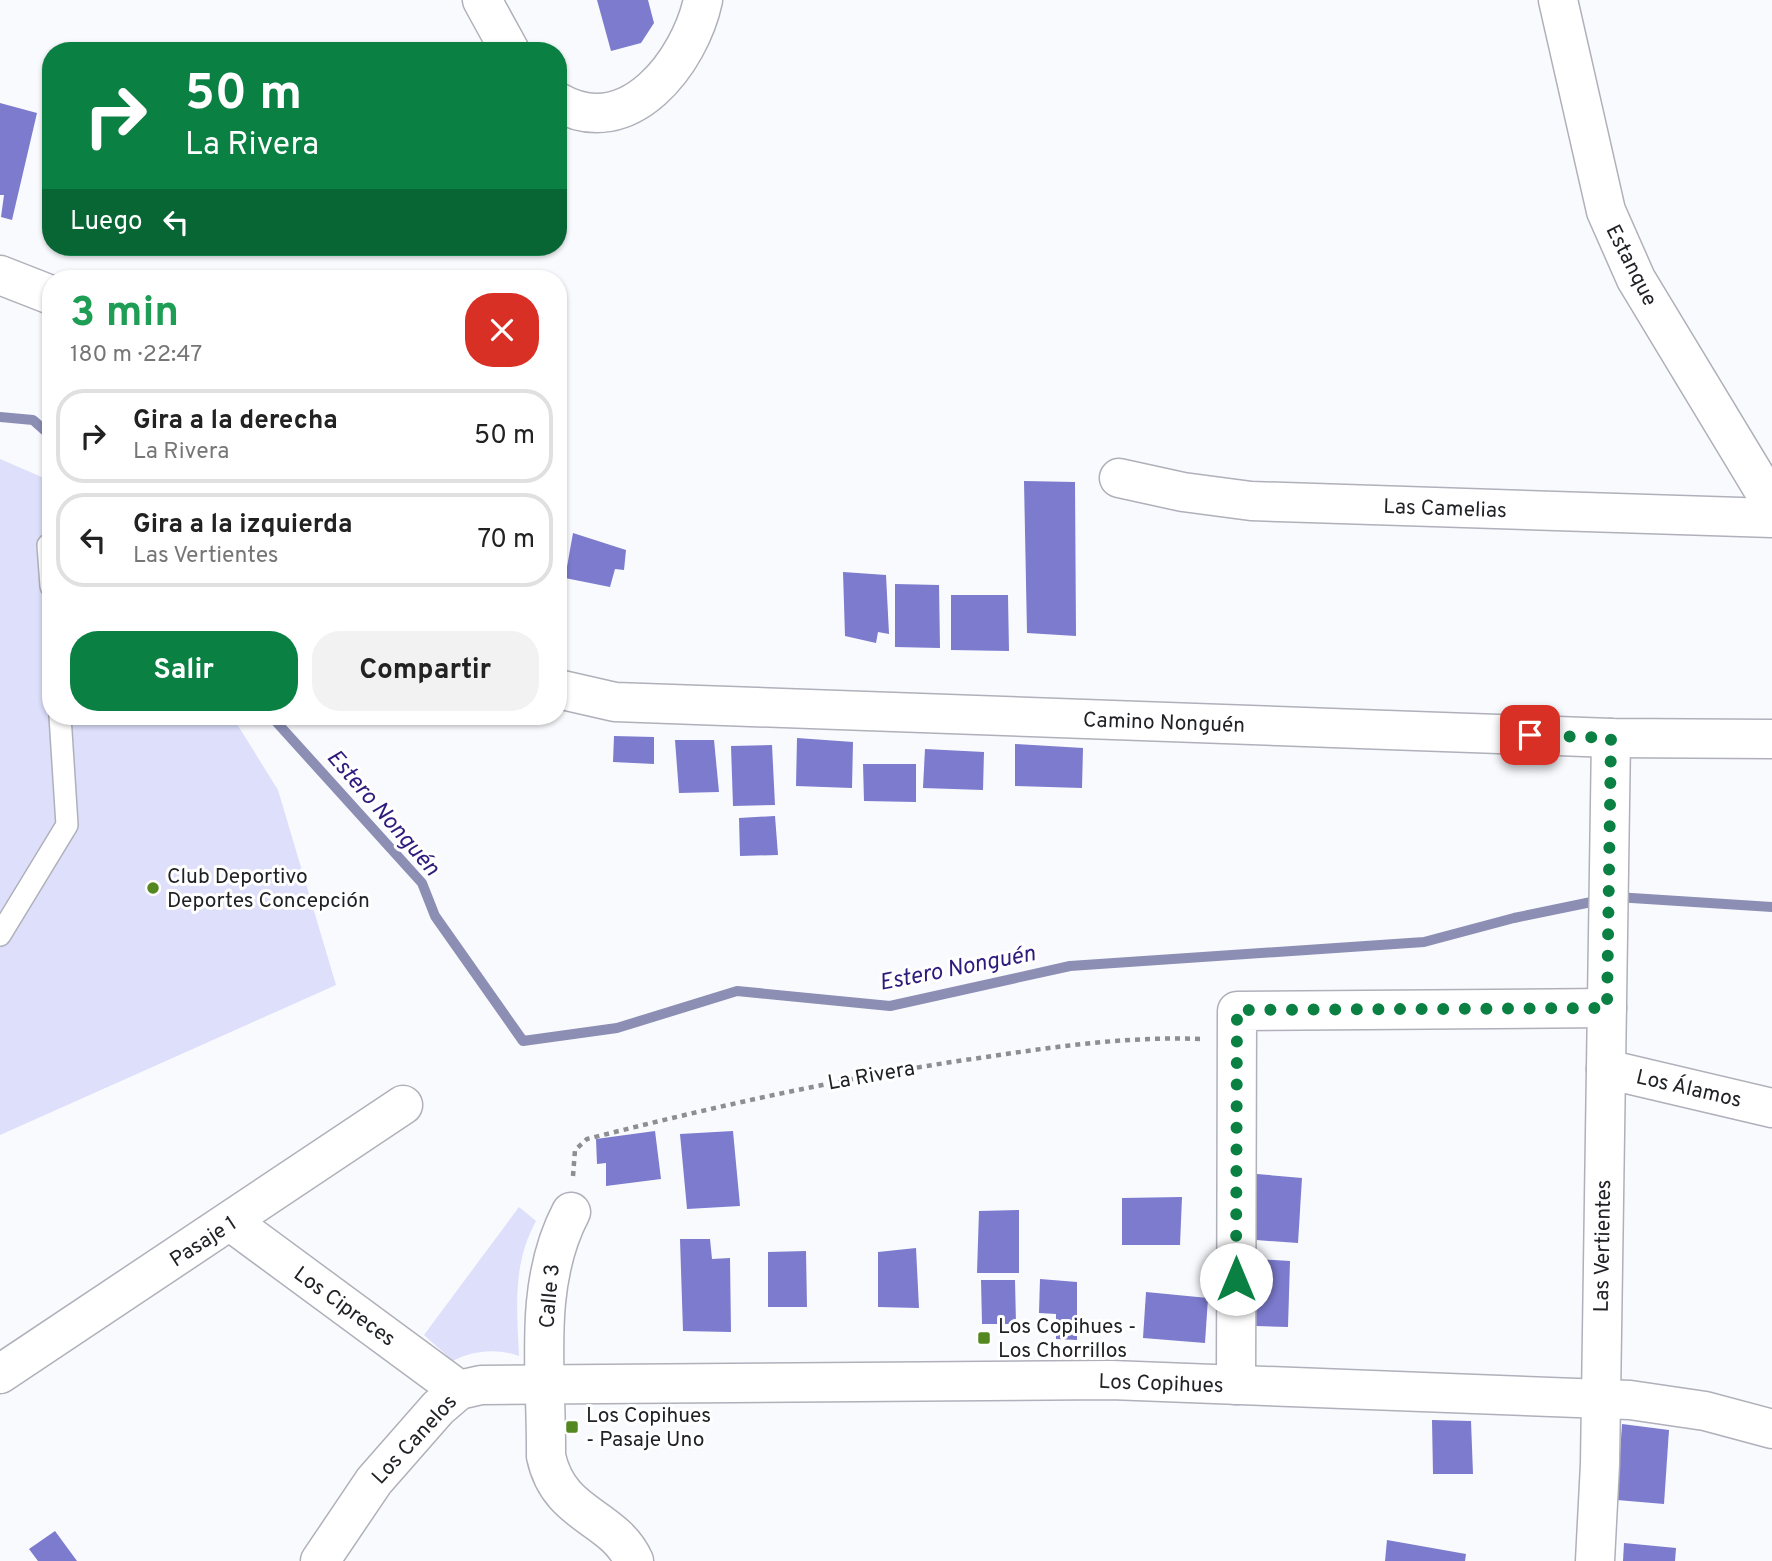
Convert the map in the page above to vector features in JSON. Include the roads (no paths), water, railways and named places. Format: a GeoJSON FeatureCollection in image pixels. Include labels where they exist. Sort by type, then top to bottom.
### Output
{"type":"FeatureCollection","features":[{"type":"Feature","properties":{"kind":"street"},"geometry":{"type":"LineString","coordinates":[[482,0],[505,42]]}},
{"type":"Feature","properties":{"kind":"street"},"geometry":{"type":"LineString","coordinates":[[567,106],[580,111],[601,112],[621,108],[652,92],[678,61],[692,37],[704,0]]}},
{"type":"Feature","properties":{"kind":"street","name":"Estanque"},"geometry":{"type":"LineString","coordinates":[[1558,0],[1598,182],[1617,240],[1636,279],[1772,504]]}},
{"type":"Feature","properties":{"kind":"street"},"geometry":{"type":"LineString","coordinates":[[0,275],[42,291]]}},
{"type":"Feature","properties":{"kind":"street","name":"Las Camelias"},"geometry":{"type":"LineString","coordinates":[[1119,478],[1183,492],[1251,501],[1772,518]]}},
{"type":"Feature","properties":{"kind":"street","name":"Camino Nonguén"},"geometry":{"type":"LineString","coordinates":[[567,691],[615,702],[1611,738],[1772,740]]}},
{"type":"Feature","properties":{"kind":"street","name":"Las Vertientes"},"geometry":{"type":"LineString","coordinates":[[1595,1561],[1611,738]]}},
{"type":"Feature","properties":{"kind":"street"},"geometry":{"type":"LineString","coordinates":[[1236,1385],[1237,1026],[1607,1008]]}},
{"type":"Feature","properties":{"kind":"street","name":"Los Álamos"},"geometry":{"type":"LineString","coordinates":[[1606,1069],[1772,1108]]}},
{"type":"Feature","properties":{"kind":"street","name":"Pasaje 1"},"geometry":{"type":"LineString","coordinates":[[0,1374],[232,1222],[403,1105]]}},
{"type":"Feature","properties":{"kind":"street","name":"Calle 3"},"geometry":{"type":"LineString","coordinates":[[571,1212],[556,1244],[547,1279],[546,1456],[551,1479],[566,1498],[627,1545],[634,1561]]}},
{"type":"Feature","properties":{"kind":"street","name":"Los Cipreces"},"geometry":{"type":"LineString","coordinates":[[232,1222],[459,1390]]}},
{"type":"Feature","properties":{"kind":"street","name":"Los Copihues"},"geometry":{"type":"LineString","coordinates":[[547,1383],[1111,1380],[1662,1403],[1772,1429]]}},
{"type":"Feature","properties":{"kind":"street","name":"Los Canelos"},"geometry":{"type":"LineString","coordinates":[[320,1561],[374,1481],[438,1408],[459,1390],[481,1385],[547,1383]]}},
{"type":"Feature","properties":{"kind":"lane"},"geometry":{"type":"LineString","coordinates":[[0,935],[67,825],[61,725]]}},
{"type":"Feature","properties":{"kind":"waterway","name":"Estero Nonguén"},"geometry":{"type":"LineString","coordinates":[[0,417],[33,420],[42,428]]}},
{"type":"Feature","properties":{"kind":"waterway","name":"Estero Nonguén"},"geometry":{"type":"LineString","coordinates":[[279,725],[422,883],[435,916],[523,1041],[617,1028],[737,991],[890,1006],[1070,966],[1424,942],[1514,918],[1601,900]]}},
{"type":"Feature","properties":{"kind":"waterway","name":"Estero Nonguén"},"geometry":{"type":"LineString","coordinates":[[1616,897],[1772,907]]}},
{"type":"Feature","properties":{"kind":"place","name":"Club Deportivo Deportes Concepción"},"geometry":{"type":"Point","coordinates":[153,888]}},
{"type":"Feature","properties":{"kind":"place","name":"Los Copihues - Los Chorrillos"},"geometry":{"type":"Point","coordinates":[984,1338]}},
{"type":"Feature","properties":{"kind":"place","name":"Los Copihues - Pasaje Uno"},"geometry":{"type":"Point","coordinates":[572,1427]}}]}
